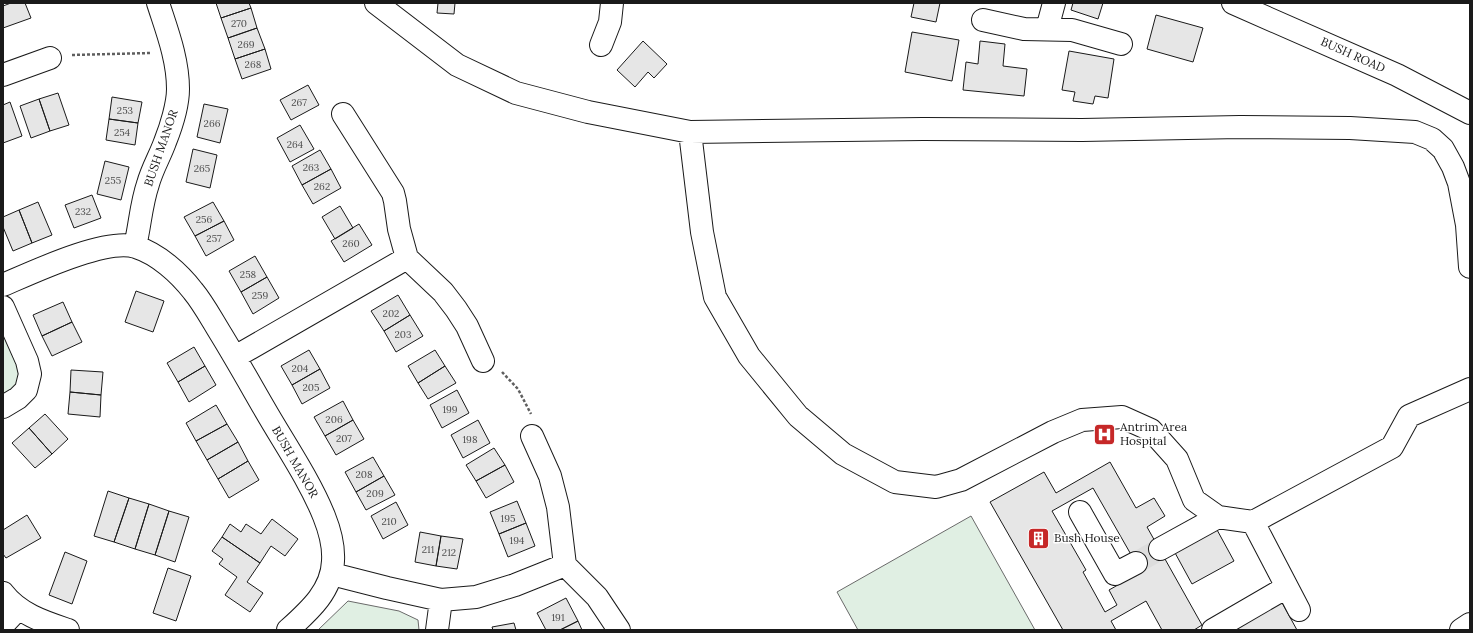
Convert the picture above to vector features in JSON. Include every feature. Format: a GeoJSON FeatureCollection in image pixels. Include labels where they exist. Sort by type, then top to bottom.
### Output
{"type":"FeatureCollection","features":[{"type":"Feature","properties":{"kind":"street","name":"BUSH MANOR"},"geometry":{"type":"LineString","coordinates":[[135,246],[142,204],[154,165],[165,141],[176,105],[178,90],[177,70],[172,47],[158,3]]}},
{"type":"Feature","properties":{"kind":"street"},"geometry":{"type":"LineString","coordinates":[[376,3],[457,65],[516,93],[588,112],[690,132],[923,128],[1082,130],[1240,127],[1350,128],[1415,132],[1432,138],[1443,149],[1453,167],[1459,183],[1467,224],[1470,267]]}},
{"type":"Feature","properties":{"kind":"street"},"geometry":{"type":"LineString","coordinates":[[601,45],[610,22],[612,3]]}},
{"type":"Feature","properties":{"kind":"street"},"geometry":{"type":"LineString","coordinates":[[1047,29],[1054,3]]}},
{"type":"Feature","properties":{"kind":"street","name":"BUSH ROAD"},"geometry":{"type":"LineString","coordinates":[[1233,3],[1397,75],[1470,113]]}},
{"type":"Feature","properties":{"kind":"street"},"geometry":{"type":"LineString","coordinates":[[983,20],[1024,29],[1072,30],[1121,44]]}},
{"type":"Feature","properties":{"kind":"street"},"geometry":{"type":"LineString","coordinates":[[3,75],[50,58]]}},
{"type":"Feature","properties":{"kind":"street"},"geometry":{"type":"LineString","coordinates":[[343,114],[393,193],[396,201],[399,229],[407,258],[443,292],[456,308],[467,326],[483,361]]}},
{"type":"Feature","properties":{"kind":"street"},"geometry":{"type":"LineString","coordinates":[[690,132],[702,232],[715,296],[749,356],[798,416],[843,454],[895,482],[936,488],[961,480],[1053,432],[1082,420],[1122,417],[1151,430],[1177,459],[1194,500],[1218,517],[1253,522],[1392,447],[1409,416],[1470,389]]}},
{"type":"Feature","properties":{"kind":"street","name":"BUSH MANOR"},"geometry":{"type":"LineString","coordinates":[[3,285],[56,262],[90,251],[128,245],[135,246],[149,253],[180,276],[193,290],[202,302],[235,357],[308,484],[324,517],[333,548],[332,574],[325,590],[305,614],[288,630]]}},
{"type":"Feature","properties":{"kind":"street"},"geometry":{"type":"LineString","coordinates":[[235,357],[407,258]]}},
{"type":"Feature","properties":{"kind":"street"},"geometry":{"type":"LineString","coordinates":[[3,307],[27,361],[30,374],[26,390],[18,398],[3,407]]}},
{"type":"Feature","properties":{"kind":"street"},"geometry":{"type":"LineString","coordinates":[[532,436],[550,476],[558,506],[565,565],[597,597],[619,630]]}},
{"type":"Feature","properties":{"kind":"street"},"geometry":{"type":"LineString","coordinates":[[1080,512],[1115,574],[1136,563]]}},
{"type":"Feature","properties":{"kind":"street"},"geometry":{"type":"LineString","coordinates":[[1160,549],[1218,517]]}},
{"type":"Feature","properties":{"kind":"street"},"geometry":{"type":"LineString","coordinates":[[1253,522],[1299,610]]}},
{"type":"Feature","properties":{"kind":"street"},"geometry":{"type":"LineString","coordinates":[[332,574],[441,600],[476,597],[515,585],[565,565]]}},
{"type":"Feature","properties":{"kind":"street"},"geometry":{"type":"LineString","coordinates":[[1213,630],[1287,587]]}},
{"type":"Feature","properties":{"kind":"street"},"geometry":{"type":"LineString","coordinates":[[3,593],[9,602],[18,609],[44,622],[68,630]]}},
{"type":"Feature","properties":{"kind":"street"},"geometry":{"type":"LineString","coordinates":[[437,630],[441,600]]}},
{"type":"Feature","properties":{"kind":"street"},"geometry":{"type":"LineString","coordinates":[[3,625],[18,609]]}},
{"type":"Feature","properties":{"kind":"street"},"geometry":{"type":"LineString","coordinates":[[1461,630],[1470,624]]}},
{"type":"Feature","properties":{"kind":"path"},"geometry":{"type":"LineString","coordinates":[[50,58],[75,55],[151,53],[172,47]]}},
{"type":"Feature","properties":{"kind":"path"},"geometry":{"type":"LineString","coordinates":[[483,361],[501,371],[518,389],[531,412],[532,436]]}},
{"type":"Feature","properties":{"kind":"green space"},"geometry":{"type":"Polygon","coordinates":[[[3,324],[18,366],[19,382],[16,388],[3,397],[3,324]]]}},
{"type":"Feature","properties":{"kind":"green space"},"geometry":{"type":"Polygon","coordinates":[[[971,516],[1035,630],[858,630],[837,592],[971,516]]]}},
{"type":"Feature","properties":{"kind":"green space"},"geometry":{"type":"Polygon","coordinates":[[[348,601],[399,611],[418,620],[419,630],[318,630],[348,601]]]}},
{"type":"Feature","properties":{"kind":"building"},"geometry":{"type":"Polygon","coordinates":[[[11,3],[25,3],[31,18],[3,28],[3,6],[11,3]]]}},
{"type":"Feature","properties":{"kind":"building"},"geometry":{"type":"Polygon","coordinates":[[[216,3],[249,3],[251,8],[221,18],[216,3]]]}},
{"type":"Feature","properties":{"kind":"building"},"geometry":{"type":"Polygon","coordinates":[[[438,3],[455,3],[454,14],[437,13],[438,3]]]}},
{"type":"Feature","properties":{"kind":"building"},"geometry":{"type":"Polygon","coordinates":[[[914,3],[940,3],[936,22],[911,17],[914,3]]]}},
{"type":"Feature","properties":{"kind":"building"},"geometry":{"type":"Polygon","coordinates":[[[1073,3],[1103,3],[1098,19],[1071,10],[1073,3]]]}},
{"type":"Feature","properties":{"kind":"building"},"geometry":{"type":"Polygon","coordinates":[[[251,8],[257,28],[228,38],[221,18],[251,8]]]}},
{"type":"Feature","properties":{"kind":"building"},"geometry":{"type":"Polygon","coordinates":[[[1156,15],[1203,28],[1193,62],[1147,49],[1156,15]]]}},
{"type":"Feature","properties":{"kind":"building"},"geometry":{"type":"Polygon","coordinates":[[[257,28],[265,49],[235,59],[228,38],[257,28]]]}},
{"type":"Feature","properties":{"kind":"building"},"geometry":{"type":"Polygon","coordinates":[[[912,32],[959,40],[952,81],[905,72],[912,32]]]}},
{"type":"Feature","properties":{"kind":"building"},"geometry":{"type":"Polygon","coordinates":[[[643,41],[667,64],[654,78],[648,72],[635,87],[617,70],[643,41]]]}},
{"type":"Feature","properties":{"kind":"building"},"geometry":{"type":"Polygon","coordinates":[[[980,41],[1005,44],[1003,66],[1027,69],[1024,96],[963,90],[966,62],[978,64],[980,41]]]}},
{"type":"Feature","properties":{"kind":"building"},"geometry":{"type":"Polygon","coordinates":[[[265,49],[271,69],[242,79],[235,59],[265,49]]]}},
{"type":"Feature","properties":{"kind":"building"},"geometry":{"type":"Polygon","coordinates":[[[1069,51],[1114,59],[1108,98],[1095,96],[1093,104],[1073,101],[1075,92],[1062,90],[1069,51]]]}},
{"type":"Feature","properties":{"kind":"building"},"geometry":{"type":"Polygon","coordinates":[[[308,85],[319,105],[291,120],[280,100],[308,85]]]}},
{"type":"Feature","properties":{"kind":"building"},"geometry":{"type":"Polygon","coordinates":[[[58,93],[69,125],[50,131],[39,99],[58,93]]]}},
{"type":"Feature","properties":{"kind":"building"},"geometry":{"type":"Polygon","coordinates":[[[112,97],[142,102],[138,123],[109,119],[112,97]]]}},
{"type":"Feature","properties":{"kind":"building"},"geometry":{"type":"Polygon","coordinates":[[[39,99],[50,131],[31,138],[20,106],[39,99]]]}},
{"type":"Feature","properties":{"kind":"building"},"geometry":{"type":"Polygon","coordinates":[[[10,102],[22,136],[3,143],[3,105],[10,102]]]}},
{"type":"Feature","properties":{"kind":"building"},"geometry":{"type":"Polygon","coordinates":[[[204,104],[228,109],[220,143],[197,137],[204,104]]]}},
{"type":"Feature","properties":{"kind":"building"},"geometry":{"type":"Polygon","coordinates":[[[109,119],[138,123],[135,145],[106,140],[109,119]]]}},
{"type":"Feature","properties":{"kind":"building"},"geometry":{"type":"Polygon","coordinates":[[[300,125],[314,149],[290,162],[277,138],[300,125]]]}},
{"type":"Feature","properties":{"kind":"building"},"geometry":{"type":"Polygon","coordinates":[[[193,149],[217,155],[210,188],[186,182],[193,149]]]}},
{"type":"Feature","properties":{"kind":"building"},"geometry":{"type":"Polygon","coordinates":[[[320,150],[331,169],[302,185],[292,166],[320,150]]]}},
{"type":"Feature","properties":{"kind":"building"},"geometry":{"type":"Polygon","coordinates":[[[105,161],[129,167],[121,200],[97,194],[105,161]]]}},
{"type":"Feature","properties":{"kind":"building"},"geometry":{"type":"Polygon","coordinates":[[[331,169],[341,188],[313,204],[302,185],[331,169]]]}},
{"type":"Feature","properties":{"kind":"building"},"geometry":{"type":"Polygon","coordinates":[[[92,195],[101,218],[74,228],[65,205],[92,195]]]}},
{"type":"Feature","properties":{"kind":"building"},"geometry":{"type":"Polygon","coordinates":[[[38,202],[52,235],[32,243],[19,210],[38,202]]]}},
{"type":"Feature","properties":{"kind":"building"},"geometry":{"type":"Polygon","coordinates":[[[213,202],[224,221],[195,236],[184,217],[213,202]]]}},
{"type":"Feature","properties":{"kind":"building"},"geometry":{"type":"Polygon","coordinates":[[[340,206],[353,228],[335,239],[322,217],[340,206]]]}},
{"type":"Feature","properties":{"kind":"building"},"geometry":{"type":"Polygon","coordinates":[[[19,210],[32,243],[13,251],[3,227],[3,217],[19,210]]]}},
{"type":"Feature","properties":{"kind":"building"},"geometry":{"type":"Polygon","coordinates":[[[224,221],[234,240],[206,256],[195,236],[224,221]]]}},
{"type":"Feature","properties":{"kind":"building"},"geometry":{"type":"Polygon","coordinates":[[[359,224],[372,245],[344,262],[331,241],[359,224]]]}},
{"type":"Feature","properties":{"kind":"building"},"geometry":{"type":"Polygon","coordinates":[[[255,256],[267,277],[241,292],[229,271],[255,256]]]}},
{"type":"Feature","properties":{"kind":"building"},"geometry":{"type":"Polygon","coordinates":[[[267,277],[279,298],[253,314],[241,292],[267,277]]]}},
{"type":"Feature","properties":{"kind":"building"},"geometry":{"type":"Polygon","coordinates":[[[136,291],[164,301],[153,332],[125,322],[136,291]]]}},
{"type":"Feature","properties":{"kind":"building"},"geometry":{"type":"Polygon","coordinates":[[[398,295],[410,315],[384,331],[371,311],[398,295]]]}},
{"type":"Feature","properties":{"kind":"building"},"geometry":{"type":"Polygon","coordinates":[[[63,302],[72,322],[42,336],[33,315],[63,302]]]}},
{"type":"Feature","properties":{"kind":"building"},"geometry":{"type":"Polygon","coordinates":[[[410,315],[423,336],[396,352],[384,331],[410,315]]]}},
{"type":"Feature","properties":{"kind":"building"},"geometry":{"type":"Polygon","coordinates":[[[72,322],[82,342],[52,356],[42,336],[72,322]]]}},
{"type":"Feature","properties":{"kind":"building"},"geometry":{"type":"Polygon","coordinates":[[[194,347],[205,366],[178,382],[167,363],[194,347]]]}},
{"type":"Feature","properties":{"kind":"building"},"geometry":{"type":"Polygon","coordinates":[[[309,350],[320,369],[292,385],[281,366],[309,350]]]}},
{"type":"Feature","properties":{"kind":"building"},"geometry":{"type":"Polygon","coordinates":[[[435,350],[445,366],[418,383],[408,366],[435,350]]]}},
{"type":"Feature","properties":{"kind":"building"},"geometry":{"type":"Polygon","coordinates":[[[205,366],[216,385],[189,402],[178,382],[205,366]]]}},
{"type":"Feature","properties":{"kind":"building"},"geometry":{"type":"Polygon","coordinates":[[[445,366],[456,383],[428,399],[418,383],[445,366]]]}},
{"type":"Feature","properties":{"kind":"building"},"geometry":{"type":"Polygon","coordinates":[[[320,369],[330,388],[302,404],[292,385],[320,369]]]}},
{"type":"Feature","properties":{"kind":"building"},"geometry":{"type":"Polygon","coordinates":[[[71,370],[103,372],[101,395],[70,392],[71,370]]]}},
{"type":"Feature","properties":{"kind":"building"},"geometry":{"type":"Polygon","coordinates":[[[457,390],[469,413],[442,428],[430,405],[457,390]]]}},
{"type":"Feature","properties":{"kind":"building"},"geometry":{"type":"Polygon","coordinates":[[[70,392],[101,395],[100,417],[68,414],[70,392]]]}},
{"type":"Feature","properties":{"kind":"building"},"geometry":{"type":"Polygon","coordinates":[[[343,401],[353,420],[325,436],[314,417],[343,401]]]}},
{"type":"Feature","properties":{"kind":"building"},"geometry":{"type":"Polygon","coordinates":[[[216,405],[227,424],[196,441],[186,423],[216,405]]]}},
{"type":"Feature","properties":{"kind":"building"},"geometry":{"type":"Polygon","coordinates":[[[45,414],[68,439],[52,454],[29,428],[45,414]]]}},
{"type":"Feature","properties":{"kind":"building"},"geometry":{"type":"Polygon","coordinates":[[[353,420],[364,439],[336,455],[325,436],[353,420]]]}},
{"type":"Feature","properties":{"kind":"building"},"geometry":{"type":"Polygon","coordinates":[[[478,420],[490,443],[463,458],[451,435],[478,420]]]}},
{"type":"Feature","properties":{"kind":"building"},"geometry":{"type":"Polygon","coordinates":[[[227,424],[238,442],[207,460],[196,441],[227,424]]]}},
{"type":"Feature","properties":{"kind":"building"},"geometry":{"type":"Polygon","coordinates":[[[29,428],[52,454],[35,468],[12,443],[29,428]]]}},
{"type":"Feature","properties":{"kind":"building"},"geometry":{"type":"Polygon","coordinates":[[[238,442],[248,461],[218,479],[207,460],[238,442]]]}},
{"type":"Feature","properties":{"kind":"building"},"geometry":{"type":"Polygon","coordinates":[[[494,448],[505,465],[476,481],[466,465],[494,448]]]}},
{"type":"Feature","properties":{"kind":"building"},"geometry":{"type":"Polygon","coordinates":[[[373,457],[384,476],[356,492],[345,472],[373,457]]]}},
{"type":"Feature","properties":{"kind":"building"},"geometry":{"type":"Polygon","coordinates":[[[248,461],[259,480],[229,498],[218,479],[248,461]]]}},
{"type":"Feature","properties":{"kind":"building","name":"Bush House"},"geometry":{"type":"Polygon","coordinates":[[[1110,462],[1136,508],[1154,498],[1165,516],[1147,527],[1202,625],[1194,630],[1162,630],[1146,601],[1111,621],[1116,630],[1063,630],[990,502],[1044,472],[1056,493],[1110,462]],[[1093,488],[1052,511],[1086,570],[1083,572],[1105,612],[1117,605],[1109,590],[1141,572],[1093,488]]]}},
{"type":"Feature","properties":{"kind":"building"},"geometry":{"type":"Polygon","coordinates":[[[505,465],[514,482],[486,498],[476,481],[505,465]]]}},
{"type":"Feature","properties":{"kind":"building"},"geometry":{"type":"Polygon","coordinates":[[[384,476],[395,495],[366,510],[356,492],[384,476]]]}},
{"type":"Feature","properties":{"kind":"building"},"geometry":{"type":"Polygon","coordinates":[[[108,491],[129,498],[114,542],[94,536],[108,491]]]}},
{"type":"Feature","properties":{"kind":"building"},"geometry":{"type":"Polygon","coordinates":[[[129,498],[149,504],[135,549],[114,542],[129,498]]]}},
{"type":"Feature","properties":{"kind":"building"},"geometry":{"type":"Polygon","coordinates":[[[517,501],[526,523],[499,534],[490,512],[517,501]]]}},
{"type":"Feature","properties":{"kind":"building"},"geometry":{"type":"Polygon","coordinates":[[[396,502],[408,525],[383,539],[371,516],[396,502]]]}},
{"type":"Feature","properties":{"kind":"building"},"geometry":{"type":"Polygon","coordinates":[[[149,504],[169,511],[155,555],[135,549],[149,504]]]}},
{"type":"Feature","properties":{"kind":"building"},"geometry":{"type":"Polygon","coordinates":[[[169,511],[189,517],[175,562],[155,555],[169,511]]]}},
{"type":"Feature","properties":{"kind":"building"},"geometry":{"type":"Polygon","coordinates":[[[27,515],[41,538],[6,558],[3,554],[3,530],[27,515]]]}},
{"type":"Feature","properties":{"kind":"building"},"geometry":{"type":"Polygon","coordinates":[[[272,519],[298,539],[285,556],[271,546],[260,563],[222,537],[230,524],[241,532],[246,524],[261,534],[272,519]]]}},
{"type":"Feature","properties":{"kind":"building"},"geometry":{"type":"Polygon","coordinates":[[[526,523],[535,546],[508,557],[499,534],[526,523]]]}},
{"type":"Feature","properties":{"kind":"building"},"geometry":{"type":"Polygon","coordinates":[[[1216,528],[1234,561],[1192,584],[1174,551],[1216,528]]]}},
{"type":"Feature","properties":{"kind":"building"},"geometry":{"type":"Polygon","coordinates":[[[420,532],[441,536],[436,566],[415,562],[420,532]]]}},
{"type":"Feature","properties":{"kind":"building"},"geometry":{"type":"Polygon","coordinates":[[[441,536],[463,539],[457,569],[436,566],[441,536]]]}},
{"type":"Feature","properties":{"kind":"building"},"geometry":{"type":"Polygon","coordinates":[[[222,537],[260,563],[247,582],[263,593],[250,612],[225,595],[237,577],[219,564],[223,559],[212,551],[222,537]]]}},
{"type":"Feature","properties":{"kind":"building"},"geometry":{"type":"Polygon","coordinates":[[[65,552],[87,561],[72,604],[49,595],[65,552]]]}},
{"type":"Feature","properties":{"kind":"building"},"geometry":{"type":"Polygon","coordinates":[[[168,568],[191,576],[176,621],[153,613],[168,568]]]}},
{"type":"Feature","properties":{"kind":"building"},"geometry":{"type":"Polygon","coordinates":[[[566,598],[578,621],[560,630],[546,630],[537,613],[566,598]]]}},
{"type":"Feature","properties":{"kind":"building"},"geometry":{"type":"Polygon","coordinates":[[[1280,599],[1297,630],[1226,630],[1280,599]]]}},
{"type":"Feature","properties":{"kind":"building"},"geometry":{"type":"Polygon","coordinates":[[[578,621],[582,630],[560,630],[578,621]]]}},
{"type":"Feature","properties":{"kind":"building"},"geometry":{"type":"Polygon","coordinates":[[[514,623],[516,630],[493,630],[492,627],[514,623]]]}},
{"type":"Feature","properties":{"kind":"tunnel"},"geometry":{"type":"LineString","coordinates":[[1136,563],[1160,549]]}},
{"type":"Feature","properties":{"kind":"place","name":"Antrim Area Hospital"},"geometry":{"type":"Point","coordinates":[1104,434]}},
{"type":"Feature","properties":{"kind":"place","name":"Bush House"},"geometry":{"type":"Point","coordinates":[1039,538]}}]}
